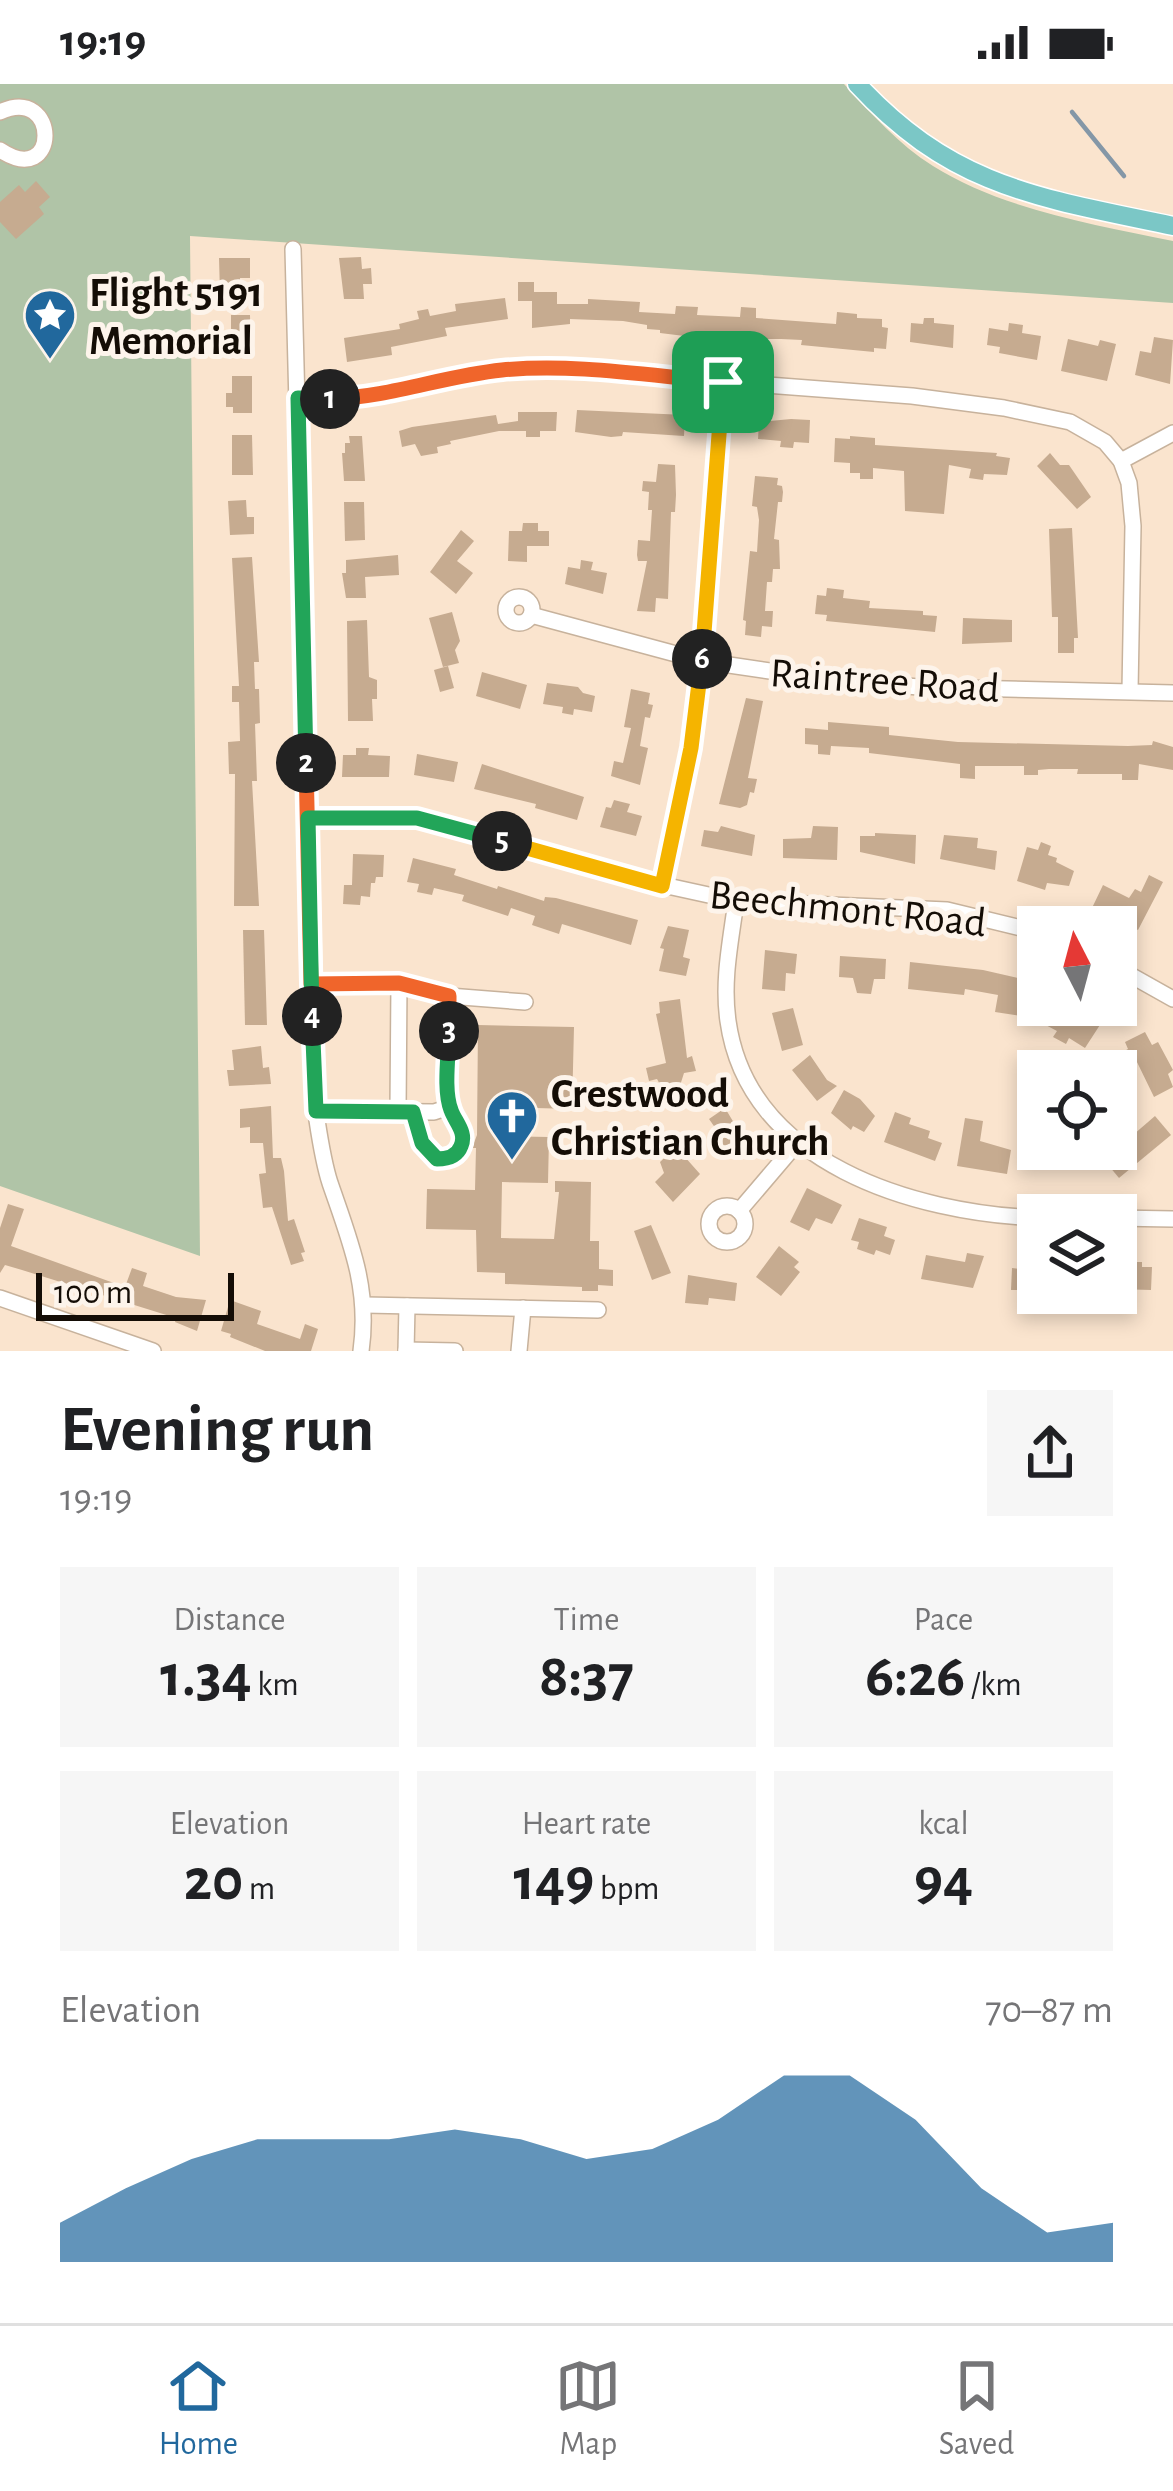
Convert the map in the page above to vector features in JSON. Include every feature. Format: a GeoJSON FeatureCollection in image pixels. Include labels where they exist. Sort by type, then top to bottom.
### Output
{"type":"FeatureCollection","features":[{"type":"Feature","properties":{"kind":"main road"},"geometry":{"type":"LineString","coordinates":[[856,84],[925,147],[992,182],[1173,226]]}},
{"type":"Feature","properties":{"kind":"main road"},"geometry":{"type":"LineString","coordinates":[[874,84],[894,119]]}},
{"type":"Feature","properties":{"kind":"street"},"geometry":{"type":"LineString","coordinates":[[14,107],[19,84]]}},
{"type":"Feature","properties":{"kind":"street"},"geometry":{"type":"LineString","coordinates":[[14,107],[30,84]]}},
{"type":"Feature","properties":{"kind":"street"},"geometry":{"type":"LineString","coordinates":[[0,150],[21,158],[42,147],[46,125],[40,112],[14,107]]}},
{"type":"Feature","properties":{"kind":"street"},"geometry":{"type":"LineString","coordinates":[[292,249],[316,1111],[329,1178],[356,1253],[365,1305],[361,1351]]}},
{"type":"Feature","properties":{"kind":"street"},"geometry":{"type":"LineString","coordinates":[[298,398],[386,395],[507,370],[556,369],[911,396],[1023,411],[1082,427],[1121,460],[1129,483],[1133,526],[1130,690]]}},
{"type":"Feature","properties":{"kind":"street"},"geometry":{"type":"LineString","coordinates":[[662,886],[693,735],[702,662],[723,382]]}},
{"type":"Feature","properties":{"kind":"street"},"geometry":{"type":"LineString","coordinates":[[1121,460],[1173,433]]}},
{"type":"Feature","properties":{"kind":"street","name":"Raintree Road"},"geometry":{"type":"LineString","coordinates":[[531,615],[702,662],[918,687],[1173,693]]}},
{"type":"Feature","properties":{"kind":"street","name":"Beechmont Road"},"geometry":{"type":"LineString","coordinates":[[308,818],[417,818],[662,886],[736,901],[947,910],[1017,927]]}},
{"type":"Feature","properties":{"kind":"street"},"geometry":{"type":"LineString","coordinates":[[736,901],[726,986],[732,1041],[765,1110],[797,1143],[846,1171],[904,1195],[964,1211],[1017,1216]]}},
{"type":"Feature","properties":{"kind":"street"},"geometry":{"type":"LineString","coordinates":[[1137,979],[1173,999]]}},
{"type":"Feature","properties":{"kind":"street"},"geometry":{"type":"LineString","coordinates":[[311,984],[399,983],[449,996],[525,1002]]}},
{"type":"Feature","properties":{"kind":"street"},"geometry":{"type":"LineString","coordinates":[[399,983],[405,1112],[427,1153],[437,1159],[448,1159],[463,1140],[449,1107],[449,996]]}},
{"type":"Feature","properties":{"kind":"street"},"geometry":{"type":"LineString","coordinates":[[316,1111],[434,1112],[449,1107]]}},
{"type":"Feature","properties":{"kind":"street"},"geometry":{"type":"LineString","coordinates":[[739,1211],[797,1143]]}},
{"type":"Feature","properties":{"kind":"street"},"geometry":{"type":"LineString","coordinates":[[1137,1218],[1173,1219]]}},
{"type":"Feature","properties":{"kind":"street"},"geometry":{"type":"LineString","coordinates":[[0,1298],[153,1351]]}},
{"type":"Feature","properties":{"kind":"street"},"geometry":{"type":"LineString","coordinates":[[365,1305],[598,1310]]}},
{"type":"Feature","properties":{"kind":"street"},"geometry":{"type":"LineString","coordinates":[[407,1306],[406,1350],[455,1351]]}},
{"type":"Feature","properties":{"kind":"street"},"geometry":{"type":"LineString","coordinates":[[519,1351],[523,1308]]}},
{"type":"Feature","properties":{"kind":"green space"},"geometry":{"type":"Polygon","coordinates":[[[0,84],[844,84],[908,148],[960,181],[1049,214],[1173,241],[1173,303],[190,236],[200,1256],[0,1186],[0,84]]]}},
{"type":"Feature","properties":{"kind":"building"},"geometry":{"type":"Polygon","coordinates":[[[36,181],[50,197],[39,207],[44,214],[16,239],[0,222],[0,202],[19,185],[25,192],[36,181]]]}},
{"type":"Feature","properties":{"kind":"building"},"geometry":{"type":"Polygon","coordinates":[[[361,257],[362,269],[371,268],[372,284],[363,284],[364,299],[344,299],[339,258],[361,257]]]}},
{"type":"Feature","properties":{"kind":"building"},"geometry":{"type":"Polygon","coordinates":[[[219,258],[250,258],[250,278],[240,278],[241,294],[220,294],[219,258]]]}},
{"type":"Feature","properties":{"kind":"building"},"geometry":{"type":"Polygon","coordinates":[[[518,282],[534,282],[534,292],[557,292],[557,304],[588,304],[588,299],[640,302],[639,312],[675,314],[676,306],[698,307],[697,315],[740,317],[741,307],[756,308],[756,318],[836,324],[837,312],[857,314],[857,318],[882,319],[882,327],[888,328],[886,349],[801,345],[802,340],[709,339],[660,333],[623,321],[570,319],[570,324],[532,328],[532,301],[518,301],[518,282]]]}},
{"type":"Feature","properties":{"kind":"building"},"geometry":{"type":"Polygon","coordinates":[[[505,298],[508,319],[445,328],[447,336],[391,347],[392,355],[347,362],[344,338],[400,329],[399,324],[419,319],[417,311],[428,309],[430,316],[456,311],[455,304],[505,298]]]}},
{"type":"Feature","properties":{"kind":"building"},"geometry":{"type":"Polygon","coordinates":[[[231,315],[250,315],[251,354],[231,354],[231,315]]]}},
{"type":"Feature","properties":{"kind":"building"},"geometry":{"type":"Polygon","coordinates":[[[924,318],[954,325],[953,348],[910,342],[911,323],[923,324],[924,318]]]}},
{"type":"Feature","properties":{"kind":"building"},"geometry":{"type":"Polygon","coordinates":[[[1009,323],[1023,325],[1022,333],[1041,336],[1037,360],[999,353],[1000,347],[987,345],[989,328],[1008,331],[1009,323]]]}},
{"type":"Feature","properties":{"kind":"building"},"geometry":{"type":"Polygon","coordinates":[[[1154,337],[1173,340],[1170,384],[1135,375],[1140,351],[1151,353],[1154,337]]]}},
{"type":"Feature","properties":{"kind":"building"},"geometry":{"type":"Polygon","coordinates":[[[1068,339],[1098,346],[1100,340],[1116,344],[1107,381],[1061,371],[1068,339]]]}},
{"type":"Feature","properties":{"kind":"building"},"geometry":{"type":"Polygon","coordinates":[[[232,376],[252,376],[252,413],[233,413],[233,407],[226,407],[232,376]]]}},
{"type":"Feature","properties":{"kind":"building"},"geometry":{"type":"Polygon","coordinates":[[[577,410],[685,415],[684,436],[623,432],[611,437],[575,432],[577,410]]]}},
{"type":"Feature","properties":{"kind":"building"},"geometry":{"type":"Polygon","coordinates":[[[518,412],[557,412],[556,431],[526,437],[526,431],[499,431],[450,441],[437,447],[438,453],[421,456],[415,444],[402,447],[399,431],[412,427],[496,415],[498,424],[518,421],[518,412]]]}},
{"type":"Feature","properties":{"kind":"building"},"geometry":{"type":"Polygon","coordinates":[[[810,420],[809,443],[780,447],[781,441],[758,439],[759,422],[810,420]]]}},
{"type":"Feature","properties":{"kind":"building"},"geometry":{"type":"Polygon","coordinates":[[[232,435],[252,435],[253,475],[232,475],[232,435]]]}},
{"type":"Feature","properties":{"kind":"building"},"geometry":{"type":"Polygon","coordinates":[[[349,436],[362,436],[365,481],[344,481],[342,453],[349,436]]]}},
{"type":"Feature","properties":{"kind":"building"},"geometry":{"type":"Polygon","coordinates":[[[835,438],[875,438],[875,445],[997,453],[1010,458],[1007,475],[969,478],[971,469],[949,465],[944,514],[905,511],[904,471],[873,468],[873,479],[860,479],[860,473],[850,473],[850,463],[834,462],[835,438]]]}},
{"type":"Feature","properties":{"kind":"building"},"geometry":{"type":"Polygon","coordinates":[[[1050,453],[1060,465],[1069,465],[1091,497],[1077,509],[1037,466],[1050,453]]]}},
{"type":"Feature","properties":{"kind":"building"},"geometry":{"type":"Polygon","coordinates":[[[658,464],[675,465],[668,599],[656,598],[655,612],[637,611],[647,561],[638,561],[638,540],[650,541],[652,510],[648,510],[649,492],[642,491],[643,481],[656,482],[658,464]]]}},
{"type":"Feature","properties":{"kind":"building"},"geometry":{"type":"Polygon","coordinates":[[[755,476],[778,478],[783,492],[774,539],[779,540],[780,569],[773,569],[772,582],[767,582],[765,611],[773,611],[772,627],[762,626],[761,637],[745,635],[743,620],[750,551],[757,552],[759,520],[757,507],[752,506],[755,476]]]}},
{"type":"Feature","properties":{"kind":"building"},"geometry":{"type":"Polygon","coordinates":[[[246,500],[247,517],[254,517],[254,534],[230,535],[228,501],[246,500]]]}},
{"type":"Feature","properties":{"kind":"building"},"geometry":{"type":"Polygon","coordinates":[[[344,502],[364,502],[365,540],[345,541],[344,502]]]}},
{"type":"Feature","properties":{"kind":"building"},"geometry":{"type":"Polygon","coordinates":[[[523,523],[538,523],[538,531],[549,531],[549,546],[527,546],[527,562],[508,561],[509,531],[522,531],[523,523]]]}},
{"type":"Feature","properties":{"kind":"building"},"geometry":{"type":"Polygon","coordinates":[[[1072,528],[1078,638],[1074,638],[1074,653],[1058,653],[1049,529],[1072,528]]]}},
{"type":"Feature","properties":{"kind":"building"},"geometry":{"type":"Polygon","coordinates":[[[461,530],[474,541],[457,561],[473,573],[456,594],[430,572],[461,530]]]}},
{"type":"Feature","properties":{"kind":"building"},"geometry":{"type":"Polygon","coordinates":[[[398,555],[399,575],[365,577],[366,598],[346,598],[342,573],[346,573],[346,560],[398,555]]]}},
{"type":"Feature","properties":{"kind":"building"},"geometry":{"type":"Polygon","coordinates":[[[252,557],[259,662],[254,662],[260,723],[255,724],[257,781],[252,781],[259,906],[234,906],[235,774],[229,774],[228,742],[240,741],[239,702],[232,702],[232,686],[239,686],[232,558],[252,557]]]}},
{"type":"Feature","properties":{"kind":"building"},"geometry":{"type":"Polygon","coordinates":[[[581,560],[593,562],[591,570],[607,573],[603,594],[565,584],[568,567],[580,569],[581,560]]]}},
{"type":"Feature","properties":{"kind":"building"},"geometry":{"type":"Polygon","coordinates":[[[827,588],[844,590],[843,598],[870,601],[869,608],[937,616],[935,632],[826,621],[827,615],[815,614],[817,595],[826,596],[827,588]]]}},
{"type":"Feature","properties":{"kind":"building"},"geometry":{"type":"Polygon","coordinates":[[[452,612],[460,641],[455,650],[459,663],[443,667],[429,618],[452,612]]]}},
{"type":"Feature","properties":{"kind":"building"},"geometry":{"type":"Polygon","coordinates":[[[963,618],[1012,620],[1012,642],[962,644],[963,618]]]}},
{"type":"Feature","properties":{"kind":"building"},"geometry":{"type":"Polygon","coordinates":[[[367,620],[369,677],[377,680],[373,721],[348,721],[347,621],[367,620]]]}},
{"type":"Feature","properties":{"kind":"building"},"geometry":{"type":"Polygon","coordinates":[[[448,666],[454,688],[440,692],[434,670],[448,666]]]}},
{"type":"Feature","properties":{"kind":"building"},"geometry":{"type":"Polygon","coordinates":[[[482,672],[527,685],[520,709],[476,696],[482,672]]]}},
{"type":"Feature","properties":{"kind":"building"},"geometry":{"type":"Polygon","coordinates":[[[547,683],[578,687],[595,696],[592,712],[574,709],[573,715],[562,713],[563,707],[543,704],[547,683]]]}},
{"type":"Feature","properties":{"kind":"building"},"geometry":{"type":"Polygon","coordinates":[[[631,689],[650,693],[648,704],[653,705],[650,718],[645,717],[640,746],[648,748],[640,785],[611,776],[614,761],[623,763],[631,728],[624,727],[631,689]]]}},
{"type":"Feature","properties":{"kind":"building"},"geometry":{"type":"Polygon","coordinates":[[[746,698],[763,701],[748,778],[757,779],[754,793],[750,792],[747,805],[740,808],[719,804],[746,698]]]}},
{"type":"Feature","properties":{"kind":"building"},"geometry":{"type":"Polygon","coordinates":[[[828,722],[889,727],[889,735],[958,742],[1128,746],[1152,745],[1153,741],[1173,747],[1173,770],[1139,764],[1138,780],[1122,780],[1122,774],[1077,774],[1078,769],[1024,775],[1024,766],[975,766],[975,779],[960,778],[960,764],[869,753],[869,748],[831,746],[830,755],[818,754],[818,745],[805,744],[805,728],[828,730],[828,722]]]}},
{"type":"Feature","properties":{"kind":"building"},"geometry":{"type":"Polygon","coordinates":[[[356,748],[369,748],[368,755],[390,756],[389,777],[342,777],[343,755],[356,755],[356,748]]]}},
{"type":"Feature","properties":{"kind":"building"},"geometry":{"type":"Polygon","coordinates":[[[417,754],[458,762],[454,782],[414,775],[417,754]]]}},
{"type":"Feature","properties":{"kind":"building"},"geometry":{"type":"Polygon","coordinates":[[[482,764],[584,797],[577,820],[474,789],[482,764]]]}},
{"type":"Feature","properties":{"kind":"building"},"geometry":{"type":"Polygon","coordinates":[[[614,800],[630,804],[627,812],[642,816],[636,836],[600,827],[606,807],[611,808],[614,800]]]}},
{"type":"Feature","properties":{"kind":"building"},"geometry":{"type":"Polygon","coordinates":[[[721,826],[755,835],[752,856],[701,846],[704,830],[718,832],[721,826]]]}},
{"type":"Feature","properties":{"kind":"building"},"geometry":{"type":"Polygon","coordinates":[[[813,826],[838,827],[837,860],[783,858],[783,839],[811,838],[813,826]]]}},
{"type":"Feature","properties":{"kind":"building"},"geometry":{"type":"Polygon","coordinates":[[[916,835],[915,864],[860,852],[860,836],[916,835]]]}},
{"type":"Feature","properties":{"kind":"building"},"geometry":{"type":"Polygon","coordinates":[[[944,835],[978,838],[977,848],[997,851],[995,870],[940,859],[944,835]]]}},
{"type":"Feature","properties":{"kind":"building"},"geometry":{"type":"Polygon","coordinates":[[[1041,842],[1051,846],[1048,855],[1074,871],[1069,886],[1047,883],[1045,890],[1017,881],[1027,847],[1038,850],[1041,842]]]}},
{"type":"Feature","properties":{"kind":"building"},"geometry":{"type":"Polygon","coordinates":[[[353,854],[384,855],[383,877],[371,883],[370,897],[361,896],[360,905],[343,904],[344,885],[352,885],[353,854]]]}},
{"type":"Feature","properties":{"kind":"building"},"geometry":{"type":"Polygon","coordinates":[[[413,858],[456,869],[454,875],[497,889],[544,901],[545,897],[556,898],[638,920],[631,945],[562,924],[559,934],[532,925],[535,916],[511,908],[508,916],[462,901],[464,895],[434,888],[432,895],[417,892],[419,884],[407,882],[413,858]]]}},
{"type":"Feature","properties":{"kind":"building"},"geometry":{"type":"Polygon","coordinates":[[[1149,875],[1163,882],[1138,930],[1137,906],[1093,906],[1103,885],[1129,898],[1135,889],[1141,892],[1149,875]]]}},
{"type":"Feature","properties":{"kind":"building"},"geometry":{"type":"Polygon","coordinates":[[[668,926],[689,930],[683,957],[690,959],[686,976],[659,971],[668,926]]]}},
{"type":"Feature","properties":{"kind":"building"},"geometry":{"type":"Polygon","coordinates":[[[243,930],[264,930],[267,1025],[245,1025],[243,930]]]}},
{"type":"Feature","properties":{"kind":"building"},"geometry":{"type":"Polygon","coordinates":[[[765,950],[797,954],[795,974],[786,973],[785,991],[762,989],[765,950]]]}},
{"type":"Feature","properties":{"kind":"building"},"geometry":{"type":"Polygon","coordinates":[[[840,956],[886,959],[885,979],[874,979],[871,994],[857,993],[853,978],[839,977],[840,956]]]}},
{"type":"Feature","properties":{"kind":"building"},"geometry":{"type":"Polygon","coordinates":[[[910,962],[1017,978],[1017,1015],[995,1012],[998,995],[965,989],[964,995],[908,989],[910,962]]]}},
{"type":"Feature","properties":{"kind":"building"},"geometry":{"type":"Polygon","coordinates":[[[680,999],[687,1058],[692,1056],[696,1071],[684,1073],[677,1095],[663,1090],[657,1079],[649,1081],[646,1068],[666,1063],[656,1014],[660,1013],[659,1002],[680,999]]]}},
{"type":"Feature","properties":{"kind":"building"},"geometry":{"type":"Polygon","coordinates":[[[793,1008],[803,1045],[782,1051],[772,1013],[793,1008]]]}},
{"type":"Feature","properties":{"kind":"building","name":"Crestwood Christian Church"},"geometry":{"type":"Polygon","coordinates":[[[478,1025],[574,1027],[572,1109],[503,1107],[502,1136],[549,1137],[548,1183],[502,1182],[501,1238],[554,1239],[559,1192],[555,1192],[555,1181],[591,1182],[590,1241],[599,1241],[599,1269],[613,1270],[613,1286],[582,1291],[582,1287],[505,1284],[505,1273],[477,1272],[476,1230],[426,1229],[427,1189],[475,1190],[476,1148],[472,1148],[477,1135],[478,1025]]]}},
{"type":"Feature","properties":{"kind":"building"},"geometry":{"type":"Polygon","coordinates":[[[1048,1026],[1099,1026],[1085,1048],[1069,1038],[1066,1044],[1053,1037],[1057,1031],[1048,1026]]]}},
{"type":"Feature","properties":{"kind":"building"},"geometry":{"type":"Polygon","coordinates":[[[1145,1032],[1152,1045],[1158,1042],[1173,1070],[1168,1074],[1173,1087],[1154,1097],[1137,1062],[1137,1050],[1126,1050],[1125,1042],[1145,1032]]]}},
{"type":"Feature","properties":{"kind":"building"},"geometry":{"type":"Polygon","coordinates":[[[261,1046],[263,1068],[269,1067],[271,1084],[229,1086],[227,1070],[234,1070],[232,1050],[261,1046]]]}},
{"type":"Feature","properties":{"kind":"building"},"geometry":{"type":"Polygon","coordinates":[[[810,1055],[827,1080],[837,1086],[817,1101],[792,1070],[810,1055]]]}},
{"type":"Feature","properties":{"kind":"building"},"geometry":{"type":"Polygon","coordinates":[[[844,1090],[875,1116],[864,1132],[853,1126],[851,1130],[831,1113],[844,1090]]]}},
{"type":"Feature","properties":{"kind":"building"},"geometry":{"type":"Polygon","coordinates":[[[271,1106],[273,1158],[281,1158],[288,1221],[294,1219],[305,1252],[301,1253],[304,1261],[291,1265],[272,1207],[263,1208],[259,1174],[266,1173],[263,1143],[250,1143],[250,1127],[240,1128],[240,1109],[271,1106]]]}},
{"type":"Feature","properties":{"kind":"building"},"geometry":{"type":"Polygon","coordinates":[[[725,1108],[746,1143],[726,1157],[717,1143],[723,1139],[709,1119],[725,1108]]]}},
{"type":"Feature","properties":{"kind":"building"},"geometry":{"type":"Polygon","coordinates":[[[895,1112],[911,1118],[909,1124],[930,1131],[928,1138],[942,1143],[935,1161],[884,1142],[895,1112]]]}},
{"type":"Feature","properties":{"kind":"building"},"geometry":{"type":"Polygon","coordinates":[[[1155,1116],[1171,1135],[1137,1163],[1137,1132],[1155,1116]]]}},
{"type":"Feature","properties":{"kind":"building"},"geometry":{"type":"Polygon","coordinates":[[[965,1118],[983,1121],[980,1141],[1011,1150],[1007,1174],[957,1166],[965,1118]]]}},
{"type":"Feature","properties":{"kind":"building"},"geometry":{"type":"Polygon","coordinates":[[[676,1147],[700,1174],[673,1202],[655,1182],[664,1173],[660,1162],[676,1147]]]}},
{"type":"Feature","properties":{"kind":"building"},"geometry":{"type":"Polygon","coordinates":[[[807,1188],[842,1205],[832,1224],[816,1218],[809,1231],[790,1222],[807,1188]]]}},
{"type":"Feature","properties":{"kind":"building"},"geometry":{"type":"Polygon","coordinates":[[[8,1204],[24,1209],[11,1246],[125,1287],[132,1268],[147,1273],[143,1286],[206,1300],[197,1331],[175,1322],[176,1318],[22,1270],[5,1265],[0,1273],[0,1228],[8,1204]]]}},
{"type":"Feature","properties":{"kind":"building"},"geometry":{"type":"Polygon","coordinates":[[[859,1218],[887,1227],[884,1236],[895,1240],[890,1255],[857,1249],[859,1242],[851,1240],[859,1218]]]}},
{"type":"Feature","properties":{"kind":"building"},"geometry":{"type":"Polygon","coordinates":[[[651,1225],[671,1273],[652,1280],[634,1231],[651,1225]]]}},
{"type":"Feature","properties":{"kind":"building"},"geometry":{"type":"Polygon","coordinates":[[[779,1246],[799,1262],[794,1267],[800,1272],[781,1296],[756,1277],[779,1246]]]}},
{"type":"Feature","properties":{"kind":"building"},"geometry":{"type":"Polygon","coordinates":[[[967,1253],[984,1256],[973,1288],[921,1279],[926,1255],[965,1262],[967,1253]]]}},
{"type":"Feature","properties":{"kind":"building"},"geometry":{"type":"Polygon","coordinates":[[[1137,1262],[1152,1267],[1151,1290],[1137,1290],[1137,1262]]]}},
{"type":"Feature","properties":{"kind":"building"},"geometry":{"type":"Polygon","coordinates":[[[1012,1268],[1017,1269],[1017,1290],[1011,1290],[1012,1268]]]}},
{"type":"Feature","properties":{"kind":"building"},"geometry":{"type":"Polygon","coordinates":[[[688,1275],[737,1283],[735,1301],[709,1298],[708,1305],[685,1303],[688,1275]]]}},
{"type":"Feature","properties":{"kind":"building"},"geometry":{"type":"Polygon","coordinates":[[[230,1300],[261,1311],[257,1324],[300,1339],[305,1324],[318,1329],[311,1351],[265,1351],[230,1337],[221,1331],[230,1300]]]}},
{"type":"Feature","properties":{"kind":"waterway"},"geometry":{"type":"LineString","coordinates":[[1072,112],[1124,176]]}},
{"type":"Feature","properties":{"kind":"place","name":"Flight 5191 Memorial"},"geometry":{"type":"Point","coordinates":[50,361]}},
{"type":"Feature","properties":{"kind":"place","name":"Crestwood Christian Church"},"geometry":{"type":"Point","coordinates":[512,1162]}},
{"type":"Feature","properties":{"kind":"route"},"geometry":{"type":"LineString","coordinates":[[723,382],[556,369],[507,370],[386,395],[298,398],[311,984],[399,983],[449,996],[449,1107],[463,1140],[448,1159],[437,1159],[427,1153],[413,1112],[316,1111],[311,984],[308,818],[417,818],[662,886],[700,693],[723,382]]}}]}
